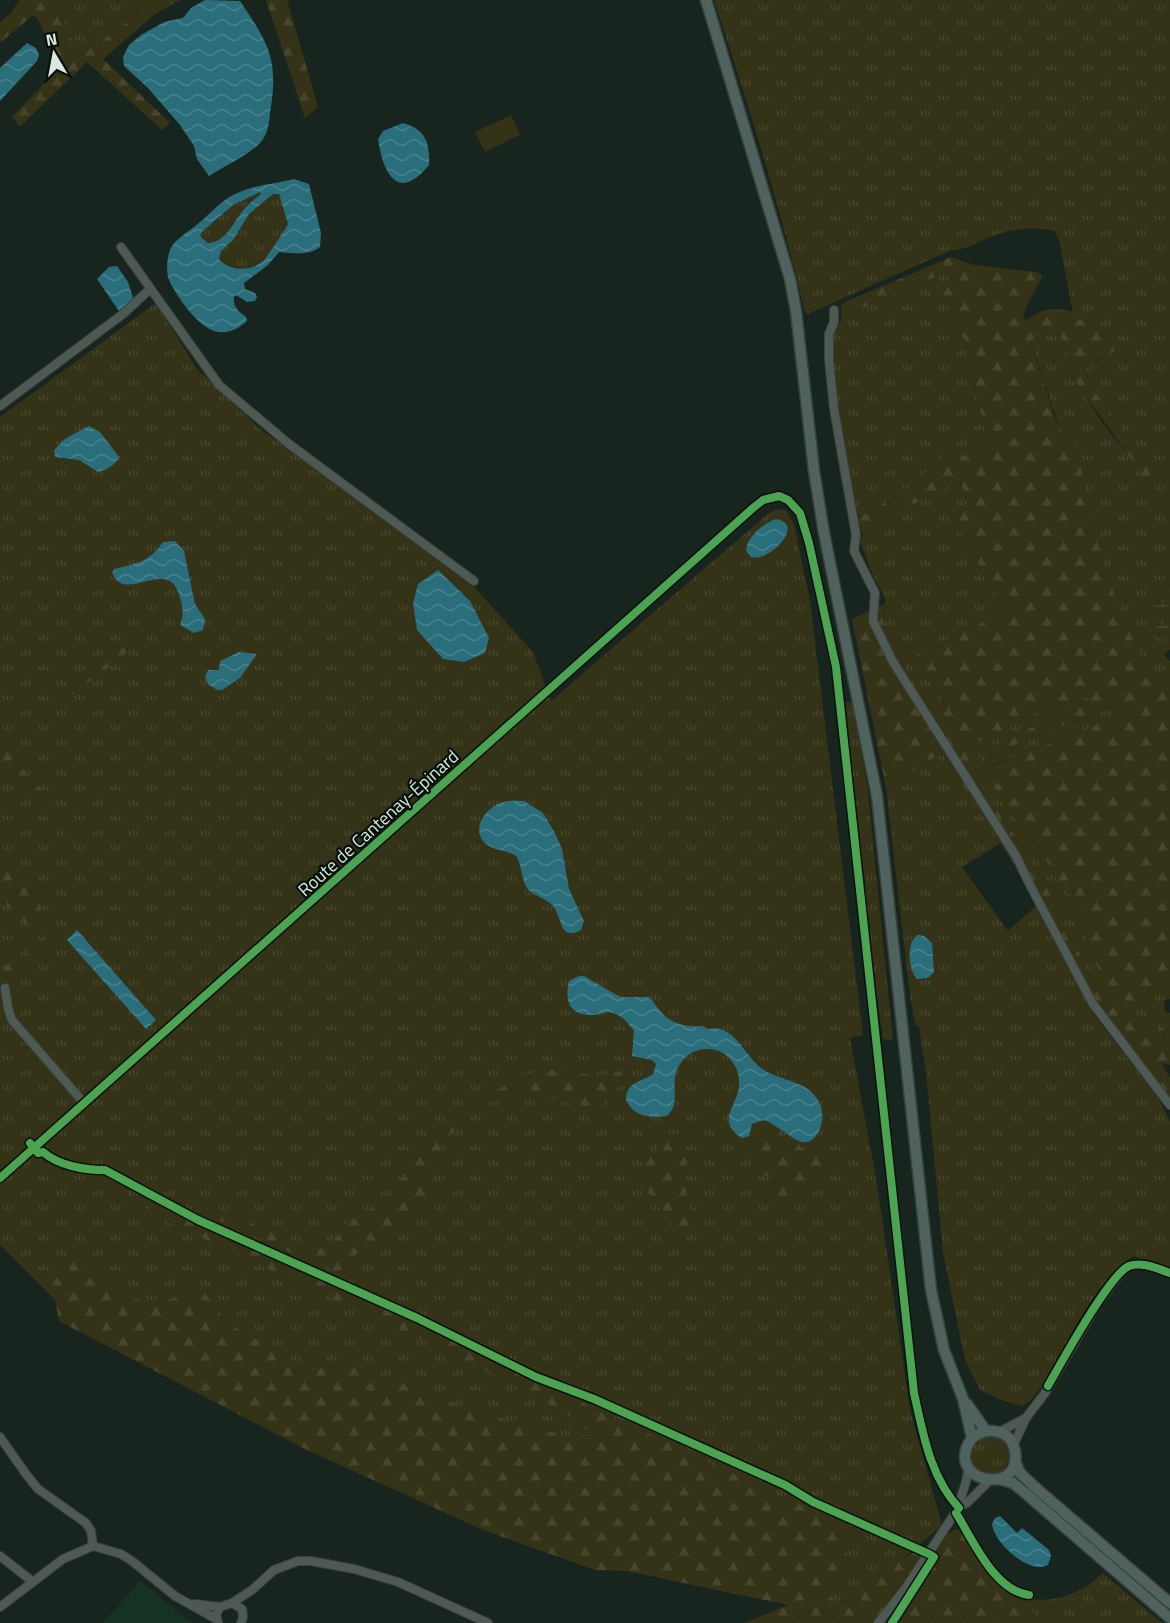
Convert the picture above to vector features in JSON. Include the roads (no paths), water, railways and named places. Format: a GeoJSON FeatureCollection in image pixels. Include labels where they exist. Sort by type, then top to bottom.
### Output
{"type":"FeatureCollection","features":[{"type":"Feature","properties":{"kind":"main road"},"geometry":{"type":"LineString","coordinates":[[706,0],[790,279],[796,311],[814,471],[824,533],[877,796],[931,1290],[944,1350],[963,1399],[972,1438]]}},
{"type":"Feature","properties":{"kind":"main road"},"geometry":{"type":"LineString","coordinates":[[963,1399],[986,1431]]}},
{"type":"Feature","properties":{"kind":"main road"},"geometry":{"type":"LineString","coordinates":[[1170,1603],[1017,1469],[1013,1446],[1007,1437],[999,1432],[986,1431],[972,1438],[965,1452],[968,1467],[978,1478],[1013,1484],[1019,1488],[1170,1618]]}},
{"type":"Feature","properties":{"kind":"main road"},"geometry":{"type":"LineString","coordinates":[[994,1480],[1011,1470],[1015,1461]]}},
{"type":"Feature","properties":{"kind":"street"},"geometry":{"type":"LineString","coordinates":[[121,247],[219,385],[289,444],[474,581]]}},
{"type":"Feature","properties":{"kind":"street"},"geometry":{"type":"LineString","coordinates":[[0,406],[123,314],[150,289]]}},
{"type":"Feature","properties":{"kind":"street"},"geometry":{"type":"LineString","coordinates":[[834,310],[834,322],[829,334],[829,360],[834,409],[856,535],[854,551],[875,593],[873,621],[893,662],[1016,856],[1093,1004],[1170,1105]]}},
{"type":"Feature","properties":{"kind":"street","name":"Route de Cantenay-Épinard"},"geometry":{"type":"LineString","coordinates":[[0,1178],[753,508],[763,500],[779,496],[788,500],[800,513],[809,543],[836,667],[914,1393],[937,1474],[945,1491],[958,1509]]}},
{"type":"Feature","properties":{"kind":"street"},"geometry":{"type":"LineString","coordinates":[[5,988],[12,1020],[84,1103]]}},
{"type":"Feature","properties":{"kind":"street"},"geometry":{"type":"LineString","coordinates":[[1013,1446],[1026,1418],[1045,1393],[1098,1303],[1123,1270],[1131,1265],[1141,1264],[1170,1273]]}},
{"type":"Feature","properties":{"kind":"street"},"geometry":{"type":"LineString","coordinates":[[999,1432],[1026,1418]]}},
{"type":"Feature","properties":{"kind":"street"},"geometry":{"type":"LineString","coordinates":[[0,1437],[38,1489],[86,1523],[91,1531],[93,1546]]}},
{"type":"Feature","properties":{"kind":"street"},"geometry":{"type":"LineString","coordinates":[[968,1467],[967,1485],[960,1498],[958,1509],[970,1539],[988,1564],[1010,1588],[1029,1595]]}},
{"type":"Feature","properties":{"kind":"street"},"geometry":{"type":"LineString","coordinates":[[878,1623],[911,1580],[958,1509],[994,1480]]}},
{"type":"Feature","properties":{"kind":"street"},"geometry":{"type":"LineString","coordinates":[[0,1607],[63,1559],[93,1546],[126,1558],[176,1596],[217,1621],[220,1607]]}},
{"type":"Feature","properties":{"kind":"street"},"geometry":{"type":"LineString","coordinates":[[0,1556],[33,1582]]}},
{"type":"Feature","properties":{"kind":"street"},"geometry":{"type":"LineString","coordinates":[[191,1604],[220,1607],[232,1603],[252,1590],[274,1570],[298,1561],[310,1561],[354,1569],[398,1582],[482,1622]]}},
{"type":"Feature","properties":{"kind":"street"},"geometry":{"type":"LineString","coordinates":[[241,1623],[252,1590]]}},
{"type":"Feature","properties":{"kind":"street"},"geometry":{"type":"LineString","coordinates":[[232,1603],[239,1606],[243,1613]]}},
{"type":"Feature","properties":{"kind":"water"},"geometry":{"type":"Polygon","coordinates":[[[205,0],[240,1],[265,41],[272,65],[273,79],[269,125],[263,140],[250,152],[209,176],[197,159],[194,146],[180,125],[148,88],[124,66],[123,57],[129,45],[141,35],[164,22],[183,18],[191,8],[205,0]]]}},
{"type":"Feature","properties":{"kind":"water"},"geometry":{"type":"Polygon","coordinates":[[[27,43],[36,48],[39,55],[37,61],[0,101],[0,68],[27,43]]]}},
{"type":"Feature","properties":{"kind":"water"},"geometry":{"type":"Polygon","coordinates":[[[403,123],[422,133],[429,150],[429,165],[409,182],[401,183],[388,173],[378,139],[383,131],[403,123]]]}},
{"type":"Feature","properties":{"kind":"water"},"geometry":{"type":"Polygon","coordinates":[[[294,179],[309,184],[321,233],[320,247],[306,253],[279,252],[268,265],[244,283],[245,289],[255,293],[257,297],[255,301],[247,302],[236,295],[234,297],[235,306],[247,321],[230,331],[211,330],[189,311],[169,280],[168,256],[173,245],[233,195],[250,188],[294,179]],[[260,192],[233,205],[203,231],[200,235],[202,238],[208,243],[221,239],[246,207],[261,194],[260,192]],[[273,194],[249,214],[233,240],[221,251],[219,259],[224,263],[241,269],[253,267],[268,255],[288,224],[279,194],[273,194]]]}},
{"type":"Feature","properties":{"kind":"water"},"geometry":{"type":"Polygon","coordinates":[[[117,266],[128,282],[134,301],[121,314],[97,279],[109,267],[117,266]]]}},
{"type":"Feature","properties":{"kind":"water"},"geometry":{"type":"Polygon","coordinates":[[[89,426],[100,432],[119,457],[110,467],[98,472],[79,460],[55,457],[54,450],[66,438],[89,426]]]}},
{"type":"Feature","properties":{"kind":"water"},"geometry":{"type":"Polygon","coordinates":[[[776,519],[785,522],[788,528],[782,542],[766,554],[751,557],[746,551],[752,536],[761,527],[776,519]]]}},
{"type":"Feature","properties":{"kind":"water"},"geometry":{"type":"Polygon","coordinates":[[[175,541],[184,551],[195,604],[205,619],[203,630],[194,633],[180,625],[182,608],[175,585],[167,580],[157,579],[126,584],[118,581],[112,572],[114,569],[147,558],[163,542],[175,541]]]}},
{"type":"Feature","properties":{"kind":"water"},"geometry":{"type":"Polygon","coordinates":[[[438,570],[470,601],[489,638],[485,653],[464,662],[443,659],[417,630],[413,603],[418,584],[438,570]]]}},
{"type":"Feature","properties":{"kind":"water"},"geometry":{"type":"Polygon","coordinates":[[[239,652],[257,654],[240,678],[222,690],[217,690],[208,684],[205,677],[208,670],[219,670],[220,661],[239,652]]]}},
{"type":"Feature","properties":{"kind":"water"},"geometry":{"type":"Polygon","coordinates":[[[524,801],[543,813],[562,849],[569,889],[584,921],[581,930],[574,933],[568,933],[565,930],[551,904],[527,888],[516,856],[489,846],[479,833],[481,820],[494,806],[503,802],[524,801]]]}},
{"type":"Feature","properties":{"kind":"water"},"geometry":{"type":"Polygon","coordinates":[[[77,930],[156,1020],[146,1029],[67,940],[77,930]]]}},
{"type":"Feature","properties":{"kind":"water"},"geometry":{"type":"Polygon","coordinates":[[[918,935],[924,936],[932,943],[934,972],[928,978],[917,979],[910,964],[911,943],[918,935]]]}},
{"type":"Feature","properties":{"kind":"water"},"geometry":{"type":"Polygon","coordinates":[[[584,976],[620,997],[649,997],[666,1017],[676,1022],[687,1026],[717,1028],[732,1035],[761,1068],[811,1091],[822,1110],[822,1121],[818,1133],[811,1140],[803,1142],[763,1120],[752,1124],[749,1136],[742,1138],[734,1132],[729,1120],[739,1086],[738,1072],[726,1055],[714,1049],[693,1052],[679,1065],[676,1073],[674,1103],[667,1116],[648,1116],[633,1110],[626,1100],[629,1089],[635,1083],[653,1074],[656,1064],[652,1060],[632,1056],[634,1031],[620,1016],[608,1012],[586,1015],[574,1010],[568,1001],[569,981],[584,976]]]}},
{"type":"Feature","properties":{"kind":"water"},"geometry":{"type":"Polygon","coordinates":[[[1000,1516],[1017,1533],[1022,1528],[1049,1550],[1051,1556],[1048,1565],[1040,1567],[1022,1561],[1006,1548],[994,1532],[992,1524],[995,1518],[1000,1516]]]}}]}
